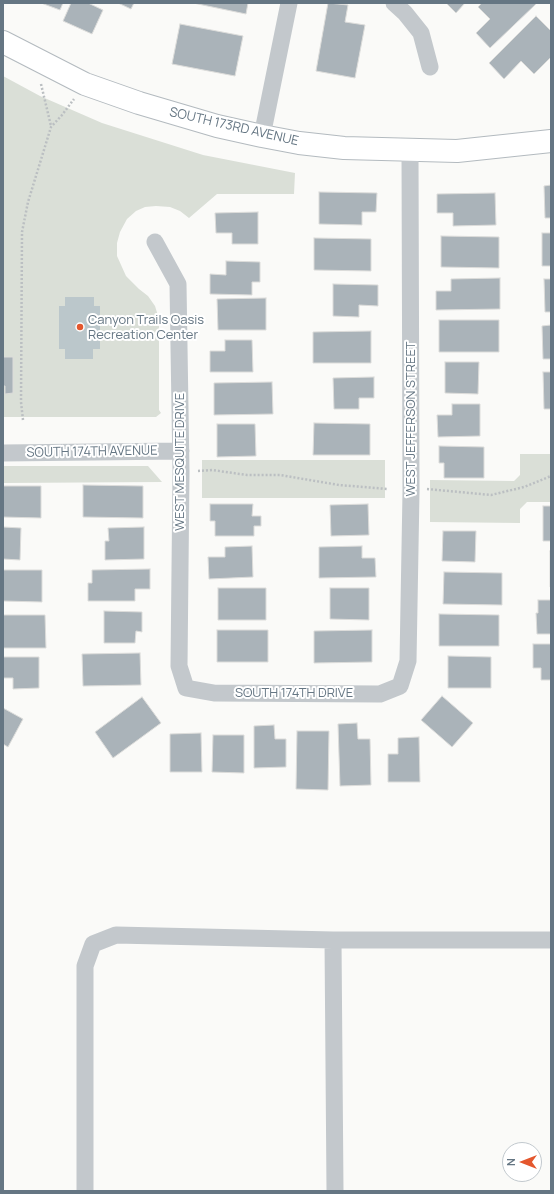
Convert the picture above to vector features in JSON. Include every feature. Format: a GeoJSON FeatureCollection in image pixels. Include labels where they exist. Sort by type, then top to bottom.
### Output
{"type":"FeatureCollection","features":[{"type":"Feature","properties":{"kind":"street"},"geometry":{"type":"LineString","coordinates":[[262,136],[289,3]]}},
{"type":"Feature","properties":{"kind":"street"},"geometry":{"type":"LineString","coordinates":[[394,3],[405,13],[421,33],[430,67]]}},
{"type":"Feature","properties":{"kind":"street","name":"SOUTH 173RD AVENUE"},"geometry":{"type":"LineString","coordinates":[[3,42],[35,60],[85,84],[146,105],[217,126],[299,143],[344,148],[457,151],[551,141]]}},
{"type":"Feature","properties":{"kind":"street","name":"WEST JEFFERSON STREET"},"geometry":{"type":"LineString","coordinates":[[400,686],[408,661],[411,492],[410,150]]}},
{"type":"Feature","properties":{"kind":"street","name":"WEST MESQUITE DRIVE"},"geometry":{"type":"LineString","coordinates":[[155,242],[178,284],[181,451],[179,666],[186,688]]}},
{"type":"Feature","properties":{"kind":"street","name":"SOUTH 174TH AVENUE"},"geometry":{"type":"LineString","coordinates":[[3,453],[181,451]]}},
{"type":"Feature","properties":{"kind":"street","name":"SOUTH 174TH DRIVE"},"geometry":{"type":"LineString","coordinates":[[186,688],[214,693],[380,694],[400,686]]}},
{"type":"Feature","properties":{"kind":"street"},"geometry":{"type":"LineString","coordinates":[[85,1191],[85,966],[93,944],[116,936],[333,940],[551,940]]}},
{"type":"Feature","properties":{"kind":"street"},"geometry":{"type":"LineString","coordinates":[[333,940],[335,1191]]}},
{"type":"Feature","properties":{"kind":"path"},"geometry":{"type":"LineString","coordinates":[[35,60],[51,127]]}},
{"type":"Feature","properties":{"kind":"path"},"geometry":{"type":"LineString","coordinates":[[23,420],[21,402],[22,232],[28,202],[51,127],[85,84]]}},
{"type":"Feature","properties":{"kind":"path"},"geometry":{"type":"LineString","coordinates":[[198,471],[212,470],[247,475],[280,475],[339,485],[388,488]]}},
{"type":"Feature","properties":{"kind":"path"},"geometry":{"type":"LineString","coordinates":[[425,489],[491,495],[524,487],[551,476]]}},
{"type":"Feature","properties":{"kind":"shaded area"},"geometry":{"type":"Polygon","coordinates":[[[3,76],[40,96],[102,123],[203,155],[295,173],[294,194],[217,194],[189,218],[180,211],[170,207],[156,206],[145,207],[136,211],[127,219],[120,232],[117,243],[117,256],[126,276],[148,296],[155,306],[159,319],[159,410],[161,413],[156,417],[3,417],[3,76]]]}},
{"type":"Feature","properties":{"kind":"shaded area"},"geometry":{"type":"Polygon","coordinates":[[[65,297],[94,297],[94,306],[100,306],[100,349],[93,349],[93,359],[65,359],[65,349],[59,349],[59,306],[65,306],[65,297]]]}},
{"type":"Feature","properties":{"kind":"shaded area"},"geometry":{"type":"Polygon","coordinates":[[[520,454],[551,454],[551,502],[527,502],[520,509],[520,523],[430,522],[430,480],[514,481],[520,475],[520,454]]]}},
{"type":"Feature","properties":{"kind":"shaded area"},"geometry":{"type":"Polygon","coordinates":[[[202,460],[385,460],[385,498],[202,498],[202,460]]]}},
{"type":"Feature","properties":{"kind":"shaded area"},"geometry":{"type":"Polygon","coordinates":[[[3,466],[148,466],[162,482],[3,483],[3,466]]]}},
{"type":"Feature","properties":{"kind":"building"},"geometry":{"type":"Polygon","coordinates":[[[41,3],[63,3],[60,10],[41,3]]]}},
{"type":"Feature","properties":{"kind":"building"},"geometry":{"type":"Polygon","coordinates":[[[71,3],[88,3],[103,10],[92,34],[63,21],[71,3]]]}},
{"type":"Feature","properties":{"kind":"building"},"geometry":{"type":"Polygon","coordinates":[[[118,3],[134,3],[131,9],[118,3]]]}},
{"type":"Feature","properties":{"kind":"building"},"geometry":{"type":"Polygon","coordinates":[[[193,3],[248,3],[246,14],[193,3]]]}},
{"type":"Feature","properties":{"kind":"building"},"geometry":{"type":"Polygon","coordinates":[[[328,3],[348,5],[345,22],[365,25],[355,78],[316,71],[328,3]]]}},
{"type":"Feature","properties":{"kind":"building"},"geometry":{"type":"Polygon","coordinates":[[[446,3],[465,3],[456,13],[446,3]]]}},
{"type":"Feature","properties":{"kind":"building"},"geometry":{"type":"Polygon","coordinates":[[[482,3],[536,4],[490,48],[476,33],[490,19],[478,7],[482,3]]]}},
{"type":"Feature","properties":{"kind":"building"},"geometry":{"type":"Polygon","coordinates":[[[536,16],[551,31],[551,57],[534,74],[521,61],[504,79],[489,63],[536,16]]]}},
{"type":"Feature","properties":{"kind":"building"},"geometry":{"type":"Polygon","coordinates":[[[180,24],[243,36],[235,76],[172,64],[180,24]]]}},
{"type":"Feature","properties":{"kind":"building"},"geometry":{"type":"Polygon","coordinates":[[[551,185],[551,218],[545,218],[544,186],[551,185]]]}},
{"type":"Feature","properties":{"kind":"building"},"geometry":{"type":"Polygon","coordinates":[[[319,192],[377,193],[376,212],[362,212],[362,225],[319,224],[319,192]]]}},
{"type":"Feature","properties":{"kind":"building"},"geometry":{"type":"Polygon","coordinates":[[[495,193],[496,225],[453,226],[453,213],[437,213],[437,194],[495,193]]]}},
{"type":"Feature","properties":{"kind":"building"},"geometry":{"type":"Polygon","coordinates":[[[258,212],[258,244],[232,244],[232,233],[216,233],[215,213],[258,212]]]}},
{"type":"Feature","properties":{"kind":"building"},"geometry":{"type":"Polygon","coordinates":[[[542,233],[551,233],[551,266],[542,266],[542,233]]]}},
{"type":"Feature","properties":{"kind":"building"},"geometry":{"type":"Polygon","coordinates":[[[441,236],[499,237],[499,268],[441,267],[441,236]]]}},
{"type":"Feature","properties":{"kind":"building"},"geometry":{"type":"Polygon","coordinates":[[[314,238],[371,239],[371,271],[314,270],[314,238]]]}},
{"type":"Feature","properties":{"kind":"building"},"geometry":{"type":"Polygon","coordinates":[[[226,261],[260,262],[260,282],[252,282],[252,295],[210,294],[210,274],[226,275],[226,261]]]}},
{"type":"Feature","properties":{"kind":"building"},"geometry":{"type":"Polygon","coordinates":[[[500,278],[500,309],[436,310],[436,291],[451,291],[451,279],[500,278]]]}},
{"type":"Feature","properties":{"kind":"building"},"geometry":{"type":"Polygon","coordinates":[[[544,279],[551,279],[551,312],[545,312],[544,279]]]}},
{"type":"Feature","properties":{"kind":"building"},"geometry":{"type":"Polygon","coordinates":[[[333,284],[378,285],[378,306],[359,305],[359,317],[333,316],[333,284]]]}},
{"type":"Feature","properties":{"kind":"building"},"geometry":{"type":"Polygon","coordinates":[[[266,298],[266,330],[218,330],[217,299],[266,298]]]}},
{"type":"Feature","properties":{"kind":"building"},"geometry":{"type":"Polygon","coordinates":[[[439,320],[499,320],[499,352],[439,352],[439,320]]]}},
{"type":"Feature","properties":{"kind":"building"},"geometry":{"type":"Polygon","coordinates":[[[551,325],[551,359],[543,359],[542,326],[551,325]]]}},
{"type":"Feature","properties":{"kind":"building"},"geometry":{"type":"Polygon","coordinates":[[[371,331],[371,363],[313,363],[313,332],[371,331]]]}},
{"type":"Feature","properties":{"kind":"building"},"geometry":{"type":"Polygon","coordinates":[[[225,340],[252,340],[253,372],[210,372],[210,351],[225,351],[225,340]]]}},
{"type":"Feature","properties":{"kind":"building"},"geometry":{"type":"Polygon","coordinates":[[[3,357],[13,357],[13,393],[5,394],[5,386],[3,386],[3,357]]]}},
{"type":"Feature","properties":{"kind":"building"},"geometry":{"type":"Polygon","coordinates":[[[445,362],[479,362],[478,394],[445,393],[445,362]]]}},
{"type":"Feature","properties":{"kind":"building"},"geometry":{"type":"Polygon","coordinates":[[[543,372],[551,372],[551,409],[544,409],[543,372]]]}},
{"type":"Feature","properties":{"kind":"building"},"geometry":{"type":"Polygon","coordinates":[[[374,377],[374,398],[359,398],[359,409],[334,409],[333,378],[374,377]]]}},
{"type":"Feature","properties":{"kind":"building"},"geometry":{"type":"Polygon","coordinates":[[[272,382],[273,414],[214,415],[214,383],[272,382]]]}},
{"type":"Feature","properties":{"kind":"building"},"geometry":{"type":"Polygon","coordinates":[[[452,404],[480,404],[480,436],[438,437],[437,415],[452,415],[452,404]]]}},
{"type":"Feature","properties":{"kind":"building"},"geometry":{"type":"Polygon","coordinates":[[[314,423],[370,424],[370,455],[313,455],[314,423]]]}},
{"type":"Feature","properties":{"kind":"building"},"geometry":{"type":"Polygon","coordinates":[[[217,424],[255,424],[256,456],[217,457],[217,424]]]}},
{"type":"Feature","properties":{"kind":"building"},"geometry":{"type":"Polygon","coordinates":[[[439,446],[484,447],[484,478],[444,478],[444,463],[439,463],[439,446]]]}},
{"type":"Feature","properties":{"kind":"building"},"geometry":{"type":"Polygon","coordinates":[[[83,485],[143,486],[143,518],[83,517],[83,485]]]}},
{"type":"Feature","properties":{"kind":"building"},"geometry":{"type":"Polygon","coordinates":[[[3,486],[41,486],[41,518],[3,517],[3,486]]]}},
{"type":"Feature","properties":{"kind":"building"},"geometry":{"type":"Polygon","coordinates":[[[210,504],[253,504],[252,516],[261,516],[261,526],[254,526],[254,536],[215,536],[215,521],[210,521],[210,504]]]}},
{"type":"Feature","properties":{"kind":"building"},"geometry":{"type":"Polygon","coordinates":[[[368,504],[369,535],[331,536],[330,505],[368,504]]]}},
{"type":"Feature","properties":{"kind":"building"},"geometry":{"type":"Polygon","coordinates":[[[543,506],[551,506],[551,541],[543,541],[543,506]]]}},
{"type":"Feature","properties":{"kind":"building"},"geometry":{"type":"Polygon","coordinates":[[[3,527],[21,528],[20,560],[3,559],[3,527]]]}},
{"type":"Feature","properties":{"kind":"building"},"geometry":{"type":"Polygon","coordinates":[[[144,527],[144,559],[105,560],[105,541],[109,541],[108,528],[144,527]]]}},
{"type":"Feature","properties":{"kind":"building"},"geometry":{"type":"Polygon","coordinates":[[[443,531],[476,531],[475,562],[442,561],[443,531]]]}},
{"type":"Feature","properties":{"kind":"building"},"geometry":{"type":"Polygon","coordinates":[[[252,546],[253,577],[209,579],[208,557],[225,557],[225,547],[252,546]]]}},
{"type":"Feature","properties":{"kind":"building"},"geometry":{"type":"Polygon","coordinates":[[[362,546],[362,558],[375,558],[376,577],[319,578],[319,547],[362,546]]]}},
{"type":"Feature","properties":{"kind":"building"},"geometry":{"type":"Polygon","coordinates":[[[551,551],[551,587],[550,587],[551,551]]]}},
{"type":"Feature","properties":{"kind":"building"},"geometry":{"type":"Polygon","coordinates":[[[150,569],[150,589],[135,589],[135,601],[88,601],[88,583],[92,583],[92,570],[150,569]]]}},
{"type":"Feature","properties":{"kind":"building"},"geometry":{"type":"Polygon","coordinates":[[[3,570],[42,570],[42,602],[3,601],[3,570]]]}},
{"type":"Feature","properties":{"kind":"building"},"geometry":{"type":"Polygon","coordinates":[[[444,572],[502,573],[502,605],[443,604],[444,572]]]}},
{"type":"Feature","properties":{"kind":"building"},"geometry":{"type":"Polygon","coordinates":[[[218,588],[266,588],[266,620],[218,620],[218,588]]]}},
{"type":"Feature","properties":{"kind":"building"},"geometry":{"type":"Polygon","coordinates":[[[330,588],[369,588],[369,620],[330,619],[330,588]]]}},
{"type":"Feature","properties":{"kind":"building"},"geometry":{"type":"Polygon","coordinates":[[[538,600],[551,600],[551,634],[537,634],[536,613],[538,613],[538,600]]]}},
{"type":"Feature","properties":{"kind":"building"},"geometry":{"type":"Polygon","coordinates":[[[104,611],[142,612],[142,632],[136,631],[135,643],[104,643],[104,611]]]}},
{"type":"Feature","properties":{"kind":"building"},"geometry":{"type":"Polygon","coordinates":[[[439,614],[499,615],[499,646],[439,646],[439,614]]]}},
{"type":"Feature","properties":{"kind":"building"},"geometry":{"type":"Polygon","coordinates":[[[3,615],[45,615],[46,648],[3,648],[3,615]]]}},
{"type":"Feature","properties":{"kind":"building"},"geometry":{"type":"Polygon","coordinates":[[[217,630],[268,630],[268,662],[217,662],[217,630]]]}},
{"type":"Feature","properties":{"kind":"building"},"geometry":{"type":"Polygon","coordinates":[[[372,630],[372,662],[314,663],[314,631],[372,630]]]}},
{"type":"Feature","properties":{"kind":"building"},"geometry":{"type":"Polygon","coordinates":[[[533,644],[551,644],[551,680],[541,680],[541,668],[533,668],[533,644]]]}},
{"type":"Feature","properties":{"kind":"building"},"geometry":{"type":"Polygon","coordinates":[[[140,653],[141,685],[83,686],[82,654],[140,653]]]}},
{"type":"Feature","properties":{"kind":"building"},"geometry":{"type":"Polygon","coordinates":[[[448,656],[491,657],[491,688],[448,688],[448,656]]]}},
{"type":"Feature","properties":{"kind":"building"},"geometry":{"type":"Polygon","coordinates":[[[3,657],[39,657],[39,688],[13,689],[13,678],[3,678],[3,657]]]}},
{"type":"Feature","properties":{"kind":"building"},"geometry":{"type":"Polygon","coordinates":[[[442,696],[473,723],[452,747],[421,720],[442,696]]]}},
{"type":"Feature","properties":{"kind":"building"},"geometry":{"type":"Polygon","coordinates":[[[142,697],[161,723],[113,758],[95,732],[142,697]]]}},
{"type":"Feature","properties":{"kind":"building"},"geometry":{"type":"Polygon","coordinates":[[[3,708],[23,719],[8,747],[3,744],[3,708]]]}},
{"type":"Feature","properties":{"kind":"building"},"geometry":{"type":"Polygon","coordinates":[[[357,723],[358,739],[370,739],[371,785],[340,786],[338,724],[357,723]]]}},
{"type":"Feature","properties":{"kind":"building"},"geometry":{"type":"Polygon","coordinates":[[[274,725],[275,739],[286,739],[286,767],[254,768],[254,726],[274,725]]]}},
{"type":"Feature","properties":{"kind":"building"},"geometry":{"type":"Polygon","coordinates":[[[297,731],[329,731],[328,790],[296,789],[297,731]]]}},
{"type":"Feature","properties":{"kind":"building"},"geometry":{"type":"Polygon","coordinates":[[[201,733],[202,772],[170,772],[170,734],[201,733]]]}},
{"type":"Feature","properties":{"kind":"building"},"geometry":{"type":"Polygon","coordinates":[[[213,735],[244,735],[244,773],[212,772],[213,735]]]}},
{"type":"Feature","properties":{"kind":"building"},"geometry":{"type":"Polygon","coordinates":[[[419,737],[420,782],[388,782],[388,754],[398,754],[398,738],[419,737]]]}},
{"type":"Feature","properties":{"kind":"place","name":"Canyon Trails Oasis Recreation Center"},"geometry":{"type":"Point","coordinates":[80,327]}}]}
